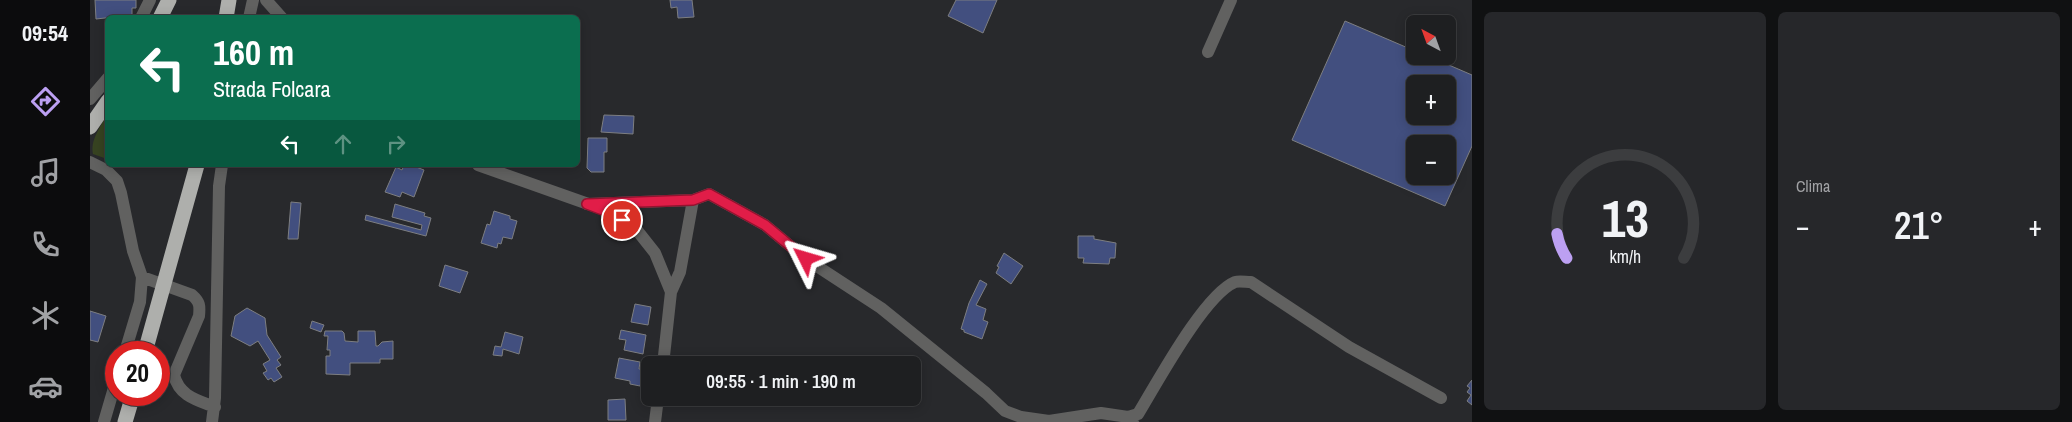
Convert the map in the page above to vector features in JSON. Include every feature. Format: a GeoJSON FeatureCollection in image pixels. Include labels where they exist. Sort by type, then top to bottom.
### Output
{"type":"FeatureCollection","features":[{"type":"Feature","properties":{"kind":"highway"},"geometry":{"type":"LineString","coordinates":[[153,15],[160,0]]}},
{"type":"Feature","properties":{"kind":"highway"},"geometry":{"type":"LineString","coordinates":[[162,15],[169,0]]}},
{"type":"Feature","properties":{"kind":"highway"},"geometry":{"type":"LineString","coordinates":[[226,15],[229,0]]}},
{"type":"Feature","properties":{"kind":"highway"},"geometry":{"type":"LineString","coordinates":[[90,127],[105,105]]}},
{"type":"Feature","properties":{"kind":"highway"},"geometry":{"type":"LineString","coordinates":[[148,341],[196,167]]}},
{"type":"Feature","properties":{"kind":"highway"},"geometry":{"type":"LineString","coordinates":[[126,422],[130,406]]}},
{"type":"Feature","properties":{"kind":"street"},"geometry":{"type":"LineString","coordinates":[[142,15],[150,0]]}},
{"type":"Feature","properties":{"kind":"street"},"geometry":{"type":"LineString","coordinates":[[250,15],[253,0]]}},
{"type":"Feature","properties":{"kind":"street"},"geometry":{"type":"LineString","coordinates":[[266,0],[279,15]]}},
{"type":"Feature","properties":{"kind":"street"},"geometry":{"type":"LineString","coordinates":[[1208,52],[1231,0]]}},
{"type":"Feature","properties":{"kind":"street"},"geometry":{"type":"LineString","coordinates":[[90,99],[105,82]]}},
{"type":"Feature","properties":{"kind":"street"},"geometry":{"type":"LineString","coordinates":[[90,162],[106,170],[117,181],[132,251],[148,279],[188,293],[198,300],[200,306],[199,316],[174,376],[176,382],[188,397],[215,407]]}},
{"type":"Feature","properties":{"kind":"street"},"geometry":{"type":"LineString","coordinates":[[212,422],[215,407],[219,186],[222,167]]}},
{"type":"Feature","properties":{"kind":"street"},"geometry":{"type":"LineString","coordinates":[[484,167],[608,212],[636,228],[655,254],[671,292]]}},
{"type":"Feature","properties":{"kind":"street"},"geometry":{"type":"LineString","coordinates":[[587,204],[693,200],[709,194],[765,225],[806,259],[881,308],[986,393],[1005,411],[1021,417],[1050,421],[1101,413],[1130,419],[1138,414],[1193,325],[1219,294],[1236,282],[1250,282],[1349,347],[1441,398]]}},
{"type":"Feature","properties":{"kind":"street"},"geometry":{"type":"LineString","coordinates":[[664,356],[671,292],[680,272],[693,200]]}},
{"type":"Feature","properties":{"kind":"street"},"geometry":{"type":"LineString","coordinates":[[128,341],[148,279]]}},
{"type":"Feature","properties":{"kind":"street"},"geometry":{"type":"LineString","coordinates":[[104,422],[109,406]]}},
{"type":"Feature","properties":{"kind":"street"},"geometry":{"type":"LineString","coordinates":[[655,422],[657,406]]}},
{"type":"Feature","properties":{"kind":"green space"},"geometry":{"type":"Polygon","coordinates":[[[105,118],[105,158],[93,154],[92,149],[96,134],[105,118]]]}},
{"type":"Feature","properties":{"kind":"building"},"geometry":{"type":"Polygon","coordinates":[[[95,0],[136,0],[136,8],[132,8],[132,15],[105,15],[105,18],[96,19],[95,0]]]}},
{"type":"Feature","properties":{"kind":"building"},"geometry":{"type":"Polygon","coordinates":[[[670,0],[692,0],[694,17],[678,18],[677,7],[671,8],[670,0]]]}},
{"type":"Feature","properties":{"kind":"building"},"geometry":{"type":"Polygon","coordinates":[[[956,0],[997,0],[983,33],[948,16],[956,0]]]}},
{"type":"Feature","properties":{"kind":"building"},"geometry":{"type":"Polygon","coordinates":[[[1345,21],[1406,47],[1406,65],[1449,65],[1472,75],[1472,146],[1456,182],[1456,135],[1406,135],[1406,185],[1454,185],[1445,206],[1292,140],[1345,21]]]}},
{"type":"Feature","properties":{"kind":"building"},"geometry":{"type":"Polygon","coordinates":[[[604,115],[634,116],[633,134],[601,132],[604,115]]]}},
{"type":"Feature","properties":{"kind":"building"},"geometry":{"type":"Polygon","coordinates":[[[588,138],[607,138],[607,152],[604,152],[604,172],[591,172],[587,168],[588,138]]]}},
{"type":"Feature","properties":{"kind":"building"},"geometry":{"type":"Polygon","coordinates":[[[396,167],[402,170],[403,167],[416,167],[424,170],[414,197],[402,192],[400,197],[385,192],[396,167]]]}},
{"type":"Feature","properties":{"kind":"building"},"geometry":{"type":"Polygon","coordinates":[[[291,202],[301,203],[298,239],[288,239],[291,202]]]}},
{"type":"Feature","properties":{"kind":"building"},"geometry":{"type":"Polygon","coordinates":[[[395,204],[425,213],[424,216],[431,218],[426,236],[365,220],[366,215],[421,230],[422,225],[392,217],[395,204]]]}},
{"type":"Feature","properties":{"kind":"building"},"geometry":{"type":"Polygon","coordinates":[[[494,211],[510,216],[510,219],[517,221],[512,239],[503,237],[501,244],[498,243],[497,248],[481,243],[487,224],[490,225],[494,211]]]}},
{"type":"Feature","properties":{"kind":"building"},"geometry":{"type":"Polygon","coordinates":[[[1078,236],[1094,236],[1094,239],[1116,243],[1115,258],[1110,258],[1109,264],[1083,263],[1084,258],[1078,258],[1078,236]]]}},
{"type":"Feature","properties":{"kind":"building"},"geometry":{"type":"Polygon","coordinates":[[[1004,253],[1023,266],[1011,284],[996,273],[999,267],[997,266],[1004,253]]]}},
{"type":"Feature","properties":{"kind":"building"},"geometry":{"type":"Polygon","coordinates":[[[445,265],[468,272],[460,293],[439,286],[445,265]]]}},
{"type":"Feature","properties":{"kind":"building"},"geometry":{"type":"Polygon","coordinates":[[[980,280],[987,284],[976,305],[986,309],[983,320],[988,322],[982,339],[961,329],[969,303],[980,280]]]}},
{"type":"Feature","properties":{"kind":"building"},"geometry":{"type":"Polygon","coordinates":[[[635,304],[651,307],[648,325],[631,322],[635,304]]]}},
{"type":"Feature","properties":{"kind":"building"},"geometry":{"type":"Polygon","coordinates":[[[247,308],[265,318],[267,335],[281,357],[277,360],[281,365],[276,368],[282,377],[274,382],[271,378],[268,380],[263,373],[267,371],[263,364],[270,360],[258,341],[250,346],[231,336],[235,316],[247,308]]]}},
{"type":"Feature","properties":{"kind":"building"},"geometry":{"type":"Polygon","coordinates":[[[90,311],[106,316],[98,342],[90,340],[90,311]]]}},
{"type":"Feature","properties":{"kind":"building"},"geometry":{"type":"Polygon","coordinates":[[[312,321],[324,325],[321,332],[310,328],[312,321]]]}},
{"type":"Feature","properties":{"kind":"building"},"geometry":{"type":"Polygon","coordinates":[[[621,330],[646,335],[643,354],[624,350],[626,340],[619,339],[621,330]]]}},
{"type":"Feature","properties":{"kind":"building"},"geometry":{"type":"Polygon","coordinates":[[[325,331],[342,331],[345,341],[358,342],[358,331],[375,331],[376,346],[382,342],[393,341],[393,359],[380,359],[380,363],[350,363],[350,375],[326,374],[326,356],[330,356],[330,350],[327,350],[328,336],[324,336],[325,331]]]}},
{"type":"Feature","properties":{"kind":"building"},"geometry":{"type":"Polygon","coordinates":[[[505,332],[523,337],[519,354],[503,349],[502,356],[493,355],[495,346],[501,347],[505,332]]]}},
{"type":"Feature","properties":{"kind":"building"},"geometry":{"type":"Polygon","coordinates":[[[619,358],[640,362],[640,386],[630,384],[630,381],[615,378],[619,358]]]}},
{"type":"Feature","properties":{"kind":"building"},"geometry":{"type":"Polygon","coordinates":[[[1472,380],[1472,405],[1467,401],[1471,395],[1467,392],[1470,388],[1467,386],[1472,380]]]}},
{"type":"Feature","properties":{"kind":"building"},"geometry":{"type":"Polygon","coordinates":[[[625,399],[626,420],[608,420],[608,400],[625,399]]]}},
{"type":"Feature","properties":{"kind":"route"},"geometry":{"type":"LineString","coordinates":[[622,220],[587,204],[693,200],[709,194],[765,225],[806,259]]}}]}
